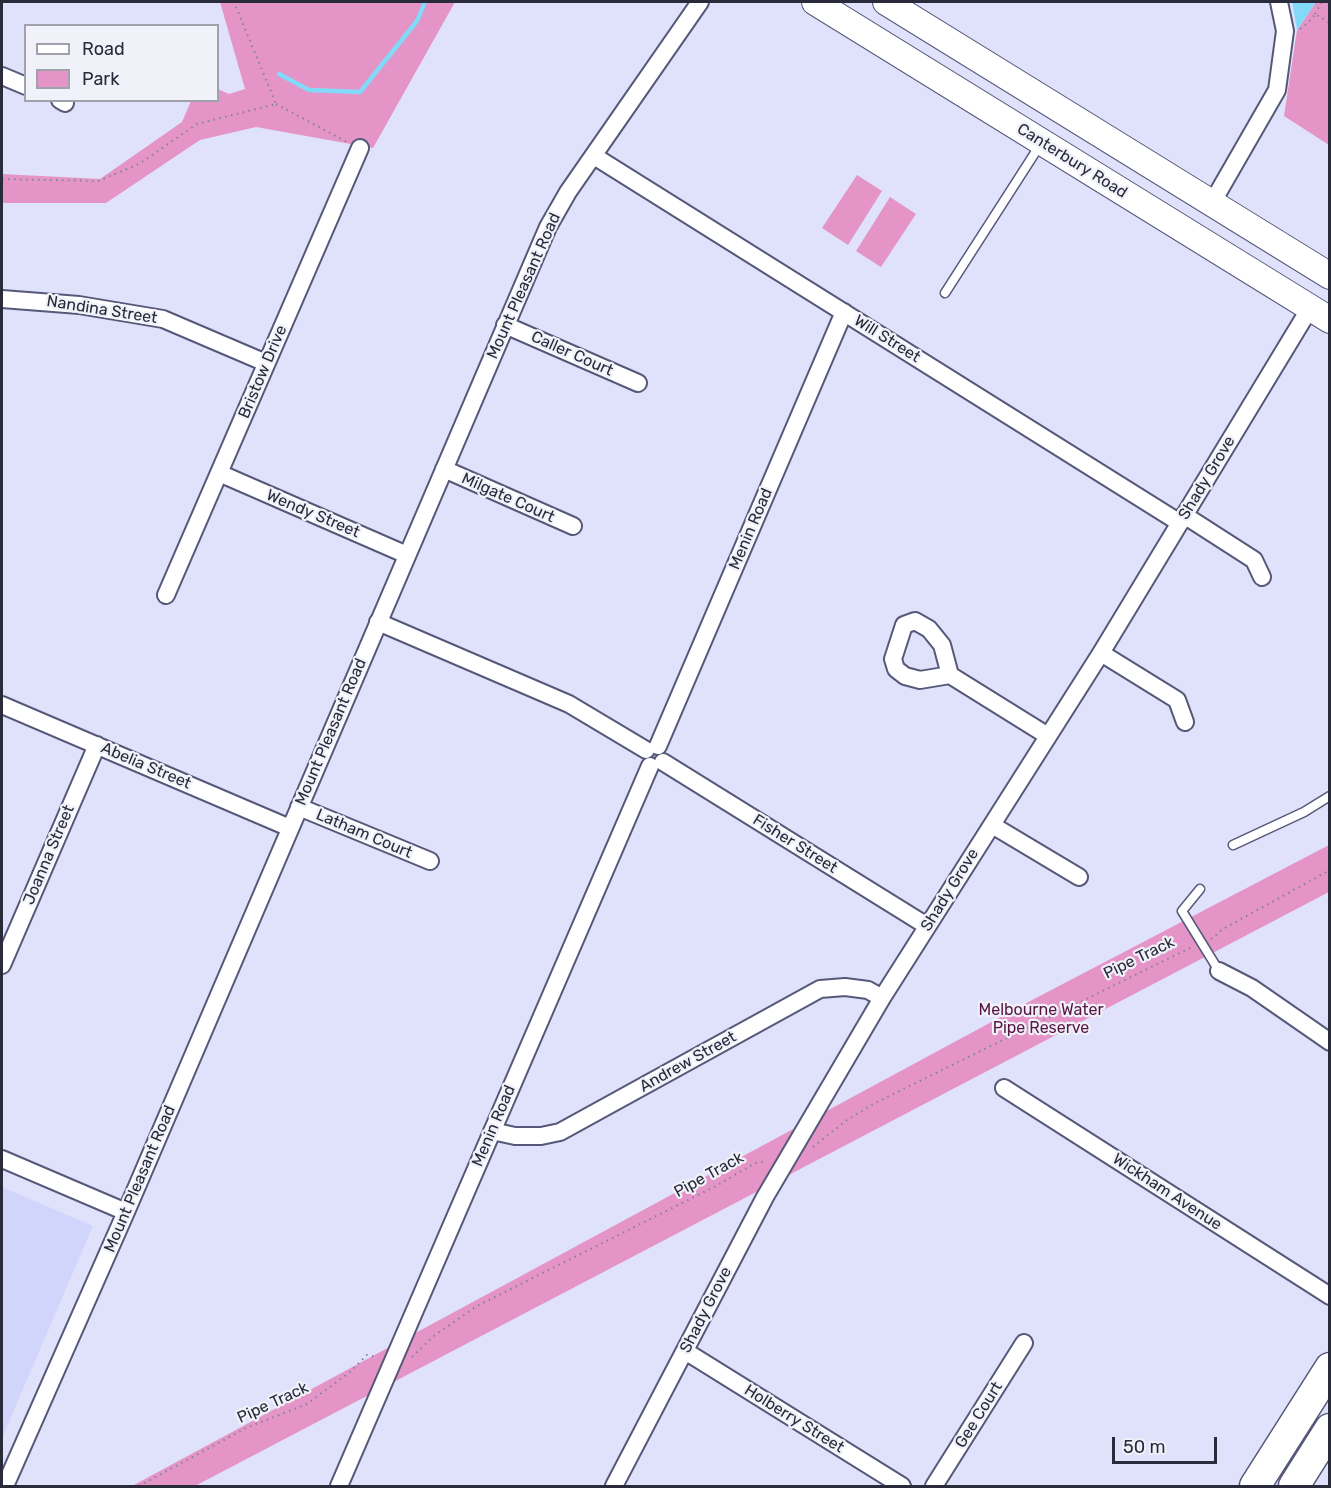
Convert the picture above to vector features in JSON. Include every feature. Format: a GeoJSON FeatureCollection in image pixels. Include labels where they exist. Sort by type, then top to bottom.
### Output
{"type":"FeatureCollection","features":[{"type":"Feature","properties":{"kind":"highway"},"geometry":{"type":"LineString","coordinates":[[1255,1486],[1329,1368]]}},
{"type":"Feature","properties":{"kind":"highway"},"geometry":{"type":"LineString","coordinates":[[1294,1486],[1329,1429]]}},
{"type":"Feature","properties":{"kind":"main road","name":"Canterbury Road"},"geometry":{"type":"LineString","coordinates":[[815,2],[1320,314]]}},
{"type":"Feature","properties":{"kind":"main road"},"geometry":{"type":"LineString","coordinates":[[886,2],[1329,276],[1320,314]]}},
{"type":"Feature","properties":{"kind":"street","name":"Mount Pleasant Road"},"geometry":{"type":"LineString","coordinates":[[5,1486],[126,1212],[548,227],[700,2]]}},
{"type":"Feature","properties":{"kind":"street"},"geometry":{"type":"LineString","coordinates":[[1212,203],[1277,90],[1285,31],[1280,2]]}},
{"type":"Feature","properties":{"kind":"street"},"geometry":{"type":"LineString","coordinates":[[2,76],[24,85]]}},
{"type":"Feature","properties":{"kind":"street","name":"Bristow Drive"},"geometry":{"type":"LineString","coordinates":[[166,595],[360,148]]}},
{"type":"Feature","properties":{"kind":"street","name":"Will Street"},"geometry":{"type":"LineString","coordinates":[[594,156],[1182,519],[1254,560],[1262,578]]}},
{"type":"Feature","properties":{"kind":"street","name":"Nandina Street"},"geometry":{"type":"LineString","coordinates":[[2,299],[79,305],[163,319],[267,363]]}},
{"type":"Feature","properties":{"kind":"street","name":"Menin Road"},"geometry":{"type":"LineString","coordinates":[[339,1486],[844,312]]}},
{"type":"Feature","properties":{"kind":"street","name":"Shady Grove"},"geometry":{"type":"LineString","coordinates":[[614,1486],[789,1156],[882,998],[1101,653],[1182,519],[1320,314]]}},
{"type":"Feature","properties":{"kind":"street","name":"Caller Court"},"geometry":{"type":"LineString","coordinates":[[506,325],[638,383]]}},
{"type":"Feature","properties":{"kind":"street","name":"Milgate Court"},"geometry":{"type":"LineString","coordinates":[[444,469],[573,526]]}},
{"type":"Feature","properties":{"kind":"street","name":"Wendy Street"},"geometry":{"type":"LineString","coordinates":[[219,473],[407,555]]}},
{"type":"Feature","properties":{"kind":"street","name":"Fisher Street"},"geometry":{"type":"LineString","coordinates":[[378,622],[569,704],[927,926]]}},
{"type":"Feature","properties":{"kind":"street"},"geometry":{"type":"LineString","coordinates":[[1101,653],[1177,700],[1185,722]]}},
{"type":"Feature","properties":{"kind":"street"},"geometry":{"type":"LineString","coordinates":[[950,675],[1048,735]]}},
{"type":"Feature","properties":{"kind":"street","name":"Abelia Street"},"geometry":{"type":"LineString","coordinates":[[2,705],[290,828]]}},
{"type":"Feature","properties":{"kind":"street","name":"Joanna Street"},"geometry":{"type":"LineString","coordinates":[[2,965],[97,744]]}},
{"type":"Feature","properties":{"kind":"street","name":"Latham Court"},"geometry":{"type":"LineString","coordinates":[[299,807],[430,861]]}},
{"type":"Feature","properties":{"kind":"street"},"geometry":{"type":"LineString","coordinates":[[992,825],[1079,877]]}},
{"type":"Feature","properties":{"kind":"street"},"geometry":{"type":"LineString","coordinates":[[1219,971],[1251,988],[1329,1042]]}},
{"type":"Feature","properties":{"kind":"street","name":"Andrew Street"},"geometry":{"type":"LineString","coordinates":[[492,1131],[541,1136],[560,1132],[820,989],[845,987],[868,990],[882,998]]}},
{"type":"Feature","properties":{"kind":"street","name":"Wickham Avenue"},"geometry":{"type":"LineString","coordinates":[[1004,1088],[1329,1296]]}},
{"type":"Feature","properties":{"kind":"street"},"geometry":{"type":"LineString","coordinates":[[2,1159],[126,1212]]}},
{"type":"Feature","properties":{"kind":"street","name":"Gee Court"},"geometry":{"type":"LineString","coordinates":[[934,1486],[1024,1343]]}},
{"type":"Feature","properties":{"kind":"street","name":"Holberry Street"},"geometry":{"type":"LineString","coordinates":[[685,1351],[902,1486]]}},
{"type":"Feature","properties":{"kind":"lane"},"geometry":{"type":"LineString","coordinates":[[945,293],[1042,142]]}},
{"type":"Feature","properties":{"kind":"lane"},"geometry":{"type":"LineString","coordinates":[[1233,845],[1304,812],[1329,796]]}},
{"type":"Feature","properties":{"kind":"lane"},"geometry":{"type":"LineString","coordinates":[[1200,890],[1182,911],[1219,971]]}},
{"type":"Feature","properties":{"kind":"path"},"geometry":{"type":"LineString","coordinates":[[234,2],[276,104],[360,148]]}},
{"type":"Feature","properties":{"kind":"path"},"geometry":{"type":"LineString","coordinates":[[1285,31],[1297,30],[1308,23],[1323,2]]}},
{"type":"Feature","properties":{"kind":"path"},"geometry":{"type":"LineString","coordinates":[[1315,14],[1329,23]]}},
{"type":"Feature","properties":{"kind":"path"},"geometry":{"type":"LineString","coordinates":[[2,179],[98,181],[139,164],[197,124],[276,104]]}},
{"type":"Feature","properties":{"kind":"path","name":"Pipe Track"},"geometry":{"type":"LineString","coordinates":[[139,1486],[246,1428],[307,1404],[350,1372],[367,1354],[393,1359],[411,1359],[435,1335],[477,1306],[717,1186],[755,1163],[789,1156],[799,1159],[847,1120],[875,1103],[1185,949],[1203,944],[1223,929],[1329,870]]}},
{"type":"Feature","properties":{"kind":"shaded area"},"geometry":{"type":"Polygon","coordinates":[[[1292,2],[1316,2],[1297,30],[1292,2]]]}},
{"type":"Feature","properties":{"kind":"shaded area"},"geometry":{"type":"Polygon","coordinates":[[[2,1187],[93,1226],[2,1438],[2,1187]]]}},
{"type":"Feature","properties":{"kind":"green space"},"geometry":{"type":"Polygon","coordinates":[[[220,2],[455,2],[373,148],[256,127],[200,140],[106,203],[2,203],[2,174],[100,179],[182,122],[191,102],[219,102],[219,89],[229,94],[245,89],[220,2]]]}},
{"type":"Feature","properties":{"kind":"green space"},"geometry":{"type":"Polygon","coordinates":[[[1316,2],[1329,2],[1329,145],[1284,116],[1297,30],[1316,2]]]}},
{"type":"Feature","properties":{"kind":"green space"},"geometry":{"type":"Polygon","coordinates":[[[857,175],[882,191],[848,245],[822,228],[857,175]]]}},
{"type":"Feature","properties":{"kind":"green space"},"geometry":{"type":"Polygon","coordinates":[[[890,197],[916,214],[881,267],[856,251],[890,197]]]}},
{"type":"Feature","properties":{"kind":"green space","name":"Melbourne Water Pipe Reserve"},"geometry":{"type":"Polygon","coordinates":[[[1329,845],[1329,892],[195,1486],[132,1486],[1034,999],[1329,845]]]}},
{"type":"Feature","properties":{"kind":"waterway"},"geometry":{"type":"LineString","coordinates":[[279,74],[309,90],[360,92],[417,21],[425,2]]}}]}
